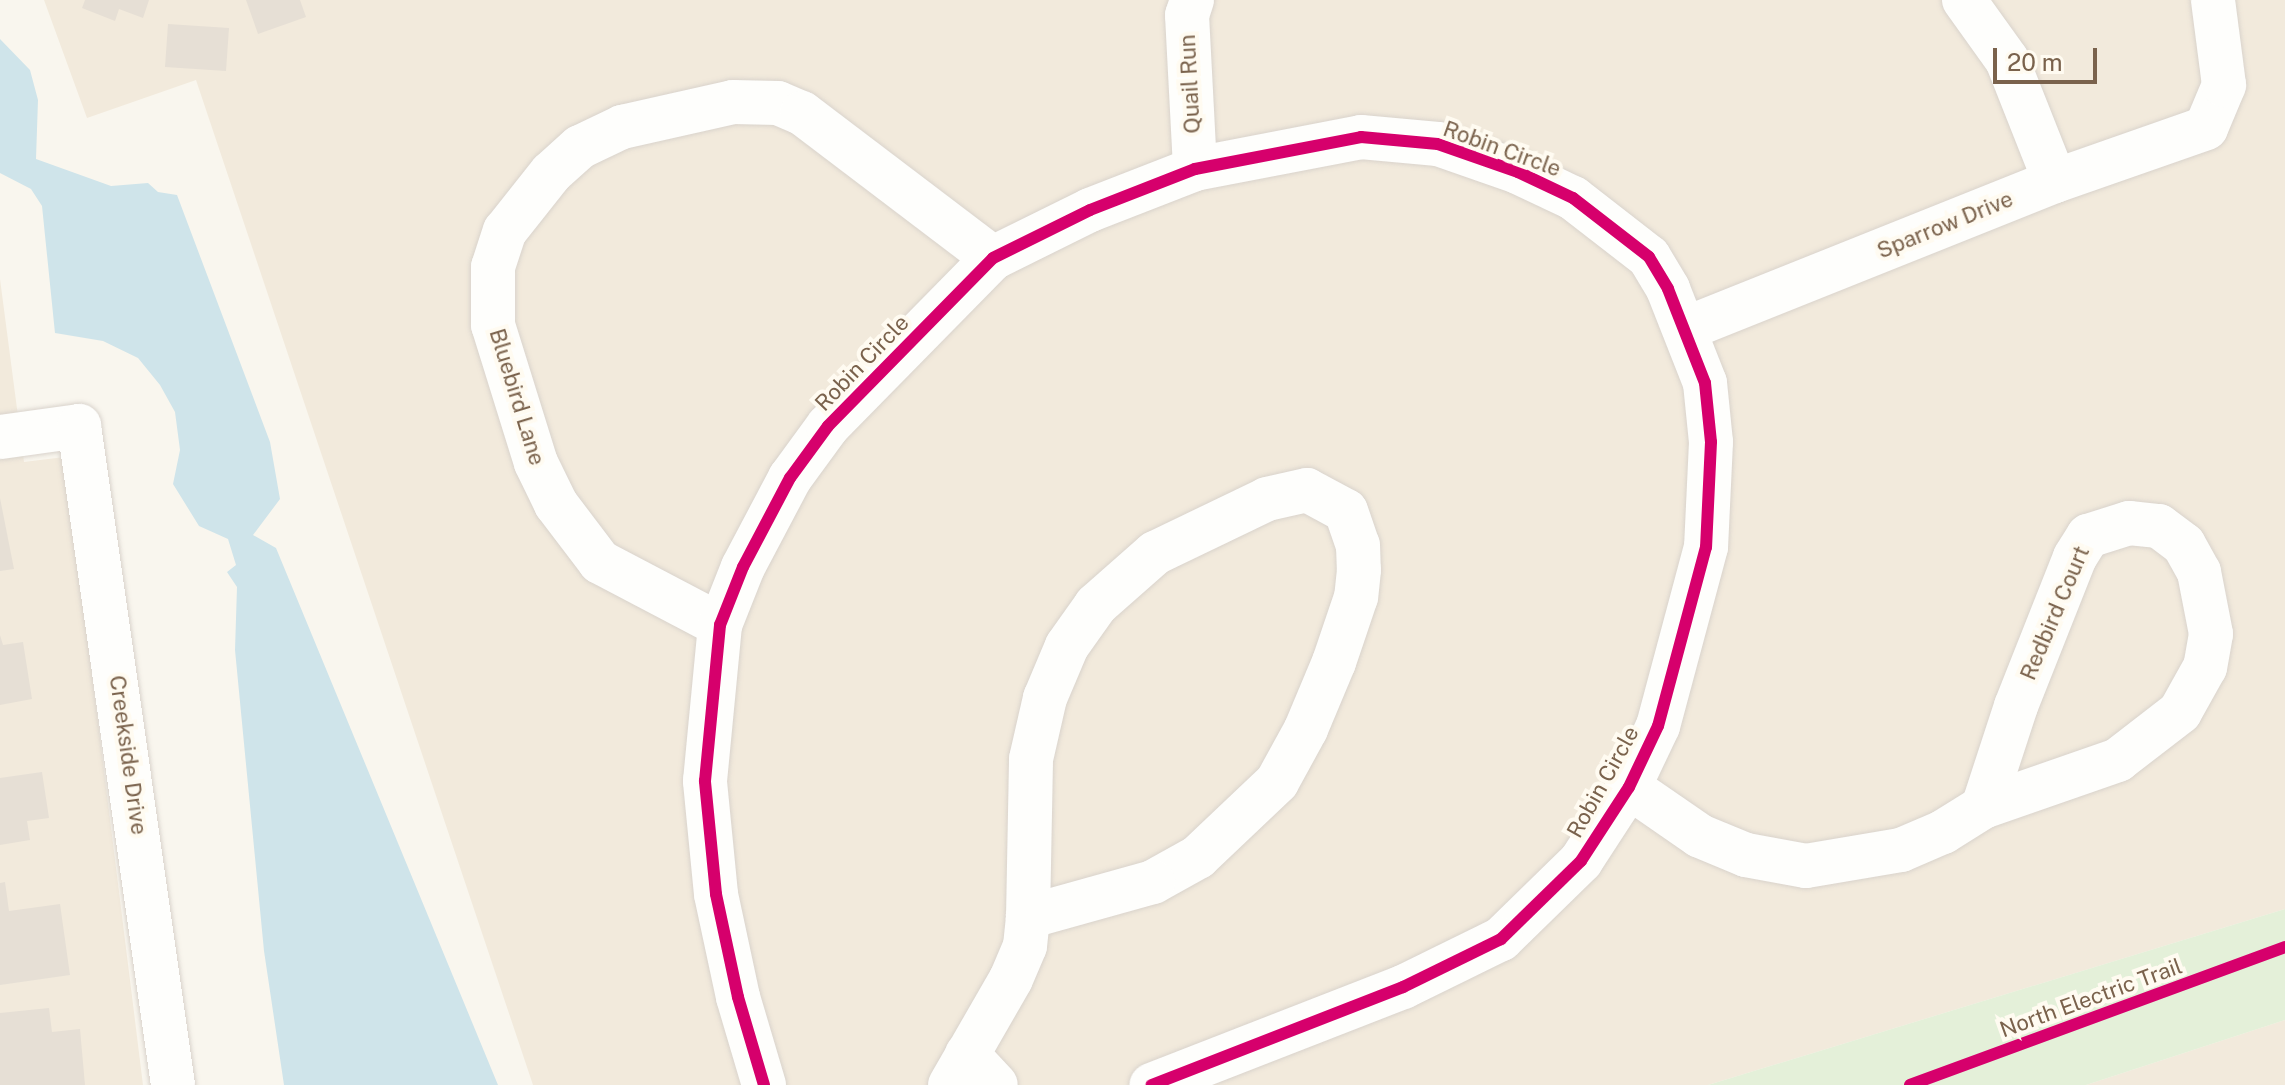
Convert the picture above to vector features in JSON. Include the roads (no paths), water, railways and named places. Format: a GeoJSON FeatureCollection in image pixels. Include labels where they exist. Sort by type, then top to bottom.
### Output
{"type":"FeatureCollection","features":[{"type":"Feature","properties":{"kind":"street","name":"Quail Run"},"geometry":{"type":"LineString","coordinates":[[1192,0],[1187,15],[1195,169]]}},
{"type":"Feature","properties":{"kind":"street"},"geometry":{"type":"LineString","coordinates":[[1964,0],[2007,60],[2055,181]]}},
{"type":"Feature","properties":{"kind":"street","name":"Sparrow Drive"},"geometry":{"type":"LineString","coordinates":[[1685,329],[2055,181],[2206,128],[2224,85],[2213,0]]}},
{"type":"Feature","properties":{"kind":"street","name":"Bluebird Lane"},"geometry":{"type":"LineString","coordinates":[[720,625],[600,562],[556,504],[536,463],[493,325],[493,267],[505,231],[551,173],[580,147],[622,127],[733,102],[778,103],[802,113],[993,258]]}},
{"type":"Feature","properties":{"kind":"street","name":"Robin Circle"},"geometry":{"type":"LineString","coordinates":[[764,1085],[738,997],[714,880],[705,781],[720,625],[743,567],[790,478],[828,426],[993,258],[1090,210],[1195,169],[1361,137],[1438,144],[1573,198],[1612,225],[1649,257],[1685,329],[1705,383],[1711,442],[1706,547],[1658,726],[1629,787],[1581,861],[1501,939],[1403,987],[1151,1085]]}},
{"type":"Feature","properties":{"kind":"street","name":"Creekside Drive"},"geometry":{"type":"LineString","coordinates":[[0,437],[79,426],[173,1085]]}},
{"type":"Feature","properties":{"kind":"street"},"geometry":{"type":"LineString","coordinates":[[971,1075],[1025,946],[1031,759],[1045,698],[1067,646],[1096,605],[1155,553],[1267,499],[1307,490],[1328,498],[1346,511],[1358,545],[1356,597],[1306,729],[1277,782],[1198,857],[1153,882],[1028,917]]}},
{"type":"Feature","properties":{"kind":"street","name":"Redbird Court"},"geometry":{"type":"LineString","coordinates":[[1629,787],[1700,836],[1746,855],[1806,866],[1901,850],[1943,832],[1983,807],[2118,760],[2180,712],[2205,667],[2211,634],[2199,572],[2184,545],[2159,526],[2129,523],[2088,536],[2016,706],[1983,807]]}}]}
